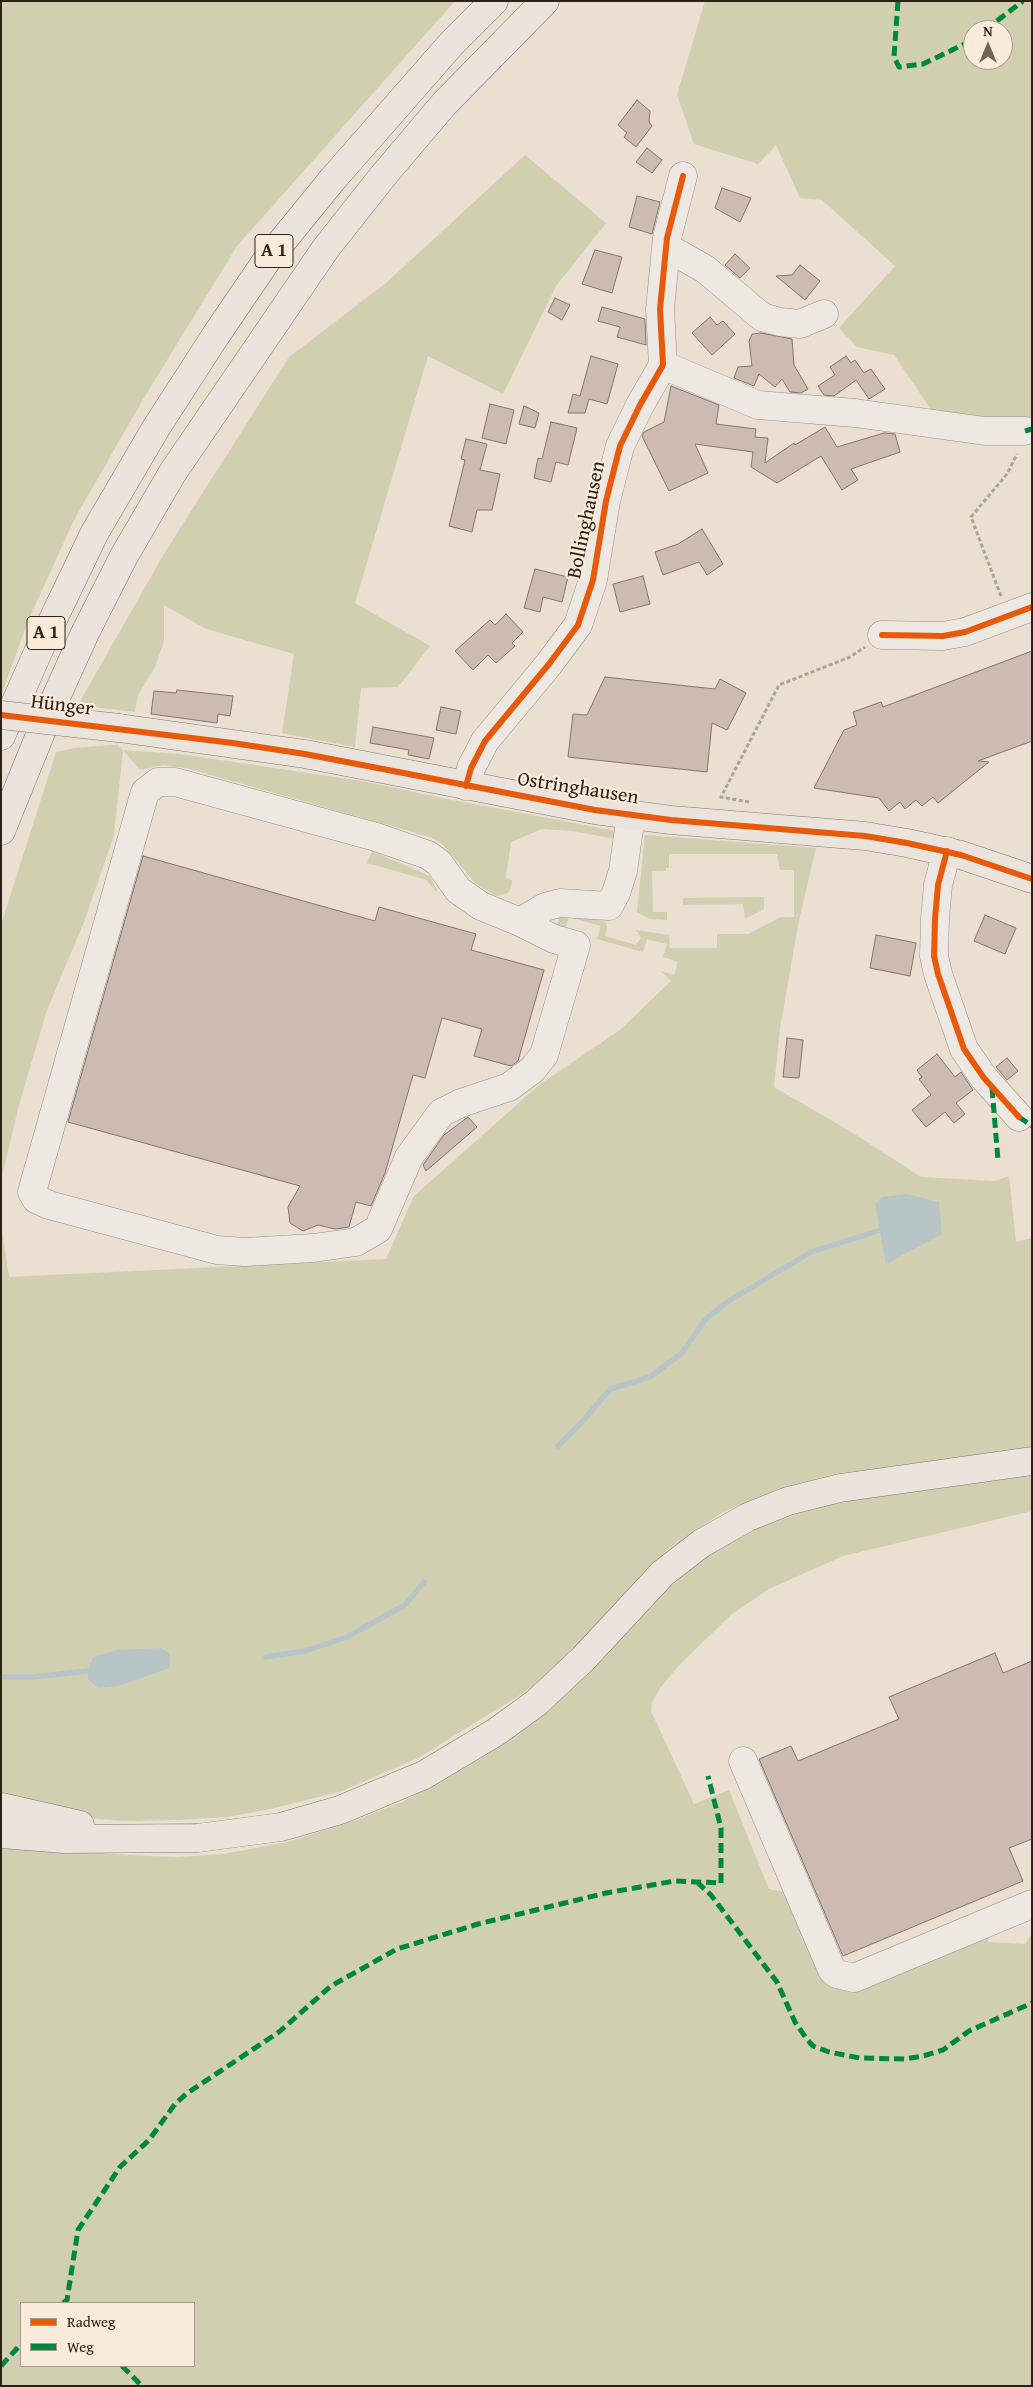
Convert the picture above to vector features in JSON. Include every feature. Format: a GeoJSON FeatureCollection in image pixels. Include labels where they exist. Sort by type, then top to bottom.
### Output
{"type":"FeatureCollection","features":[{"type":"Feature","properties":{"kind":"main road","name":"A 1"},"geometry":{"type":"LineString","coordinates":[[1,736],[46,634],[96,532],[156,428],[216,334],[267,260],[338,173],[445,50],[494,1]]}},
{"type":"Feature","properties":{"kind":"main road","name":"A 1"},"geometry":{"type":"LineString","coordinates":[[1,831],[44,723],[85,634],[124,556],[173,472],[326,248],[383,176],[444,104],[545,1]]}},
{"type":"Feature","properties":{"kind":"main road","name":"Hünger"},"geometry":{"type":"LineString","coordinates":[[1,715],[119,728]]}},
{"type":"Feature","properties":{"kind":"main road","name":"Ostringhausen"},"geometry":{"type":"LineString","coordinates":[[119,728],[305,754],[556,804],[631,815],[865,836],[947,851],[1032,879]]}},
{"type":"Feature","properties":{"kind":"main road"},"geometry":{"type":"LineString","coordinates":[[1,1834],[65,1839],[179,1839],[254,1832],[332,1812],[396,1788],[451,1760],[496,1732],[536,1703],[583,1659],[663,1573],[702,1543],[748,1517],[788,1501],[840,1488],[1032,1461]]}},
{"type":"Feature","properties":{"kind":"main road"},"geometry":{"type":"LineString","coordinates":[[1,1807],[125,1838]]}},
{"type":"Feature","properties":{"kind":"street"},"geometry":{"type":"LineString","coordinates":[[683,176],[666,246],[660,309],[663,366],[758,405],[855,413],[984,431],[1025,431]]}},
{"type":"Feature","properties":{"kind":"street"},"geometry":{"type":"LineString","coordinates":[[666,246],[705,269],[762,317],[780,322],[800,324],[824,314]]}},
{"type":"Feature","properties":{"kind":"street","name":"Bollinghausen"},"geometry":{"type":"LineString","coordinates":[[466,786],[470,768],[485,741],[549,664],[578,625],[593,580],[606,502],[620,446],[640,405],[663,366]]}},
{"type":"Feature","properties":{"kind":"street"},"geometry":{"type":"LineString","coordinates":[[882,635],[943,636],[965,632],[1020,611]]}},
{"type":"Feature","properties":{"kind":"street"},"geometry":{"type":"LineString","coordinates":[[158,782],[175,782],[376,837],[428,855],[439,863],[458,890],[481,906],[520,922],[554,939],[576,945],[544,1055],[532,1070],[509,1087],[461,1103],[442,1113],[409,1157],[378,1229],[356,1242],[314,1248],[245,1252],[217,1250],[49,1205],[36,1199],[32,1192],[134,838],[145,792],[158,782]]}},
{"type":"Feature","properties":{"kind":"street"},"geometry":{"type":"LineString","coordinates":[[520,922],[545,907],[560,903],[609,906],[616,893],[623,871],[631,815]]}},
{"type":"Feature","properties":{"kind":"street"},"geometry":{"type":"LineString","coordinates":[[947,851],[938,885],[936,911],[934,956],[938,974],[964,1049],[984,1078],[1019,1117]]}},
{"type":"Feature","properties":{"kind":"street"},"geometry":{"type":"LineString","coordinates":[[743,1761],[832,1970],[837,1974],[854,1978],[1032,1904]]}},
{"type":"Feature","properties":{"kind":"path"},"geometry":{"type":"LineString","coordinates":[[1020,611],[971,517],[1007,474],[1025,431]]}},
{"type":"Feature","properties":{"kind":"path"},"geometry":{"type":"LineString","coordinates":[[754,803],[721,797],[779,685],[850,658],[882,635]]}},
{"type":"Feature","properties":{"kind":"green space"},"geometry":{"type":"Polygon","coordinates":[[[1,1],[455,1],[237,246],[142,401],[74,520],[28,621],[1,696],[1,1]]]}},
{"type":"Feature","properties":{"kind":"green space"},"geometry":{"type":"Polygon","coordinates":[[[705,1],[1032,1],[1032,426],[938,420],[894,355],[857,347],[839,328],[895,266],[822,200],[800,198],[776,145],[758,164],[694,144],[677,95],[705,1]]]}},
{"type":"Feature","properties":{"kind":"green space"},"geometry":{"type":"Polygon","coordinates":[[[525,155],[606,223],[556,286],[503,394],[428,356],[355,603],[430,646],[398,687],[361,688],[355,747],[282,733],[294,654],[206,629],[164,605],[164,641],[155,667],[138,695],[135,712],[78,705],[165,552],[289,357],[386,283],[525,155]]]}},
{"type":"Feature","properties":{"kind":"green space"},"geometry":{"type":"Polygon","coordinates":[[[118,745],[123,750],[114,835],[84,922],[47,1010],[19,1105],[1,1180],[1,925],[56,752],[74,748],[118,745]]]}},
{"type":"Feature","properties":{"kind":"green space"},"geometry":{"type":"Polygon","coordinates":[[[123,750],[180,754],[362,781],[616,831],[615,839],[573,831],[542,829],[511,842],[506,877],[512,881],[511,888],[508,893],[496,896],[475,883],[440,842],[430,837],[186,768],[163,765],[140,770],[123,750]]]}},
{"type":"Feature","properties":{"kind":"green space"},"geometry":{"type":"Polygon","coordinates":[[[645,835],[816,848],[799,920],[780,1028],[774,1087],[853,1133],[921,1177],[994,1181],[1009,1176],[1016,1242],[1032,1238],[1032,1448],[834,1474],[780,1488],[723,1512],[670,1548],[643,1574],[567,1657],[533,1687],[418,1758],[342,1791],[275,1808],[227,1817],[179,1820],[123,1821],[89,1818],[1,1799],[1,1223],[9,1277],[386,1259],[414,1196],[539,1085],[620,1030],[671,981],[661,971],[674,975],[678,962],[663,957],[667,944],[647,939],[643,952],[597,939],[601,926],[569,917],[565,930],[556,928],[560,915],[570,914],[605,922],[607,927],[605,936],[636,945],[641,938],[636,930],[669,935],[670,948],[717,948],[717,934],[748,934],[781,917],[794,917],[794,870],[780,870],[777,854],[669,854],[669,868],[666,868],[666,871],[652,871],[653,912],[667,912],[667,920],[649,919],[637,912],[645,835]]]}},
{"type":"Feature","properties":{"kind":"green space"},"geometry":{"type":"Polygon","coordinates":[[[372,851],[430,876],[437,890],[435,891],[427,880],[367,863],[372,851]]]}},
{"type":"Feature","properties":{"kind":"green space"},"geometry":{"type":"Polygon","coordinates":[[[764,897],[764,909],[747,918],[745,918],[743,904],[683,905],[683,898],[764,897]]]}},
{"type":"Feature","properties":{"kind":"green space"},"geometry":{"type":"Polygon","coordinates":[[[1032,1476],[1032,1511],[843,1556],[769,1589],[732,1614],[679,1665],[661,1687],[652,1702],[651,1711],[694,1804],[729,1790],[769,1889],[791,1893],[825,1972],[997,1926],[987,1942],[1025,1944],[1032,1934],[1032,2386],[1,2386],[1,1846],[176,1857],[224,1854],[288,1842],[354,1821],[402,1802],[460,1771],[513,1738],[558,1701],[602,1660],[673,1584],[713,1552],[761,1527],[812,1508],[860,1497],[1032,1476]]]}},
{"type":"Feature","properties":{"kind":"shaded area"},"geometry":{"type":"Polygon","coordinates":[[[907,1194],[939,1202],[942,1234],[886,1264],[875,1204],[882,1197],[907,1194]]]}},
{"type":"Feature","properties":{"kind":"shaded area"},"geometry":{"type":"Polygon","coordinates":[[[161,1648],[170,1654],[169,1668],[119,1686],[98,1688],[88,1679],[88,1671],[93,1657],[117,1650],[161,1648]]]}},
{"type":"Feature","properties":{"kind":"building"},"geometry":{"type":"Polygon","coordinates":[[[637,100],[650,111],[649,122],[652,126],[636,147],[624,137],[627,133],[618,125],[637,100]]]}},
{"type":"Feature","properties":{"kind":"building"},"geometry":{"type":"Polygon","coordinates":[[[647,148],[662,160],[652,173],[636,162],[647,148]]]}},
{"type":"Feature","properties":{"kind":"building"},"geometry":{"type":"Polygon","coordinates":[[[722,188],[751,198],[740,222],[715,208],[722,188]]]}},
{"type":"Feature","properties":{"kind":"building"},"geometry":{"type":"Polygon","coordinates":[[[637,196],[660,202],[652,234],[629,227],[637,196]]]}},
{"type":"Feature","properties":{"kind":"building"},"geometry":{"type":"Polygon","coordinates":[[[595,250],[622,257],[612,293],[582,284],[595,250]]]}},
{"type":"Feature","properties":{"kind":"building"},"geometry":{"type":"Polygon","coordinates":[[[735,254],[750,268],[740,278],[725,265],[735,254]]]}},
{"type":"Feature","properties":{"kind":"building"},"geometry":{"type":"Polygon","coordinates":[[[800,265],[820,281],[805,300],[776,276],[792,275],[800,265]]]}},
{"type":"Feature","properties":{"kind":"building"},"geometry":{"type":"Polygon","coordinates":[[[555,298],[570,305],[562,320],[548,312],[555,298]]]}},
{"type":"Feature","properties":{"kind":"building"},"geometry":{"type":"Polygon","coordinates":[[[602,307],[645,319],[646,345],[617,337],[620,327],[598,321],[602,307]]]}},
{"type":"Feature","properties":{"kind":"building"},"geometry":{"type":"Polygon","coordinates":[[[710,317],[717,325],[723,321],[735,334],[712,355],[692,333],[710,317]]]}},
{"type":"Feature","properties":{"kind":"building"},"geometry":{"type":"Polygon","coordinates":[[[761,333],[792,339],[794,365],[808,389],[801,393],[790,392],[782,379],[775,387],[759,374],[754,386],[734,378],[738,367],[752,366],[749,341],[752,334],[761,333]]]}},
{"type":"Feature","properties":{"kind":"building"},"geometry":{"type":"Polygon","coordinates":[[[591,356],[618,364],[607,404],[589,399],[585,413],[568,413],[573,394],[580,396],[591,356]]]}},
{"type":"Feature","properties":{"kind":"building"},"geometry":{"type":"Polygon","coordinates":[[[846,356],[851,363],[855,360],[864,373],[871,369],[885,389],[869,399],[856,380],[834,396],[824,395],[818,386],[835,375],[830,367],[846,356]]]}},
{"type":"Feature","properties":{"kind":"building"},"geometry":{"type":"Polygon","coordinates":[[[671,386],[719,405],[716,424],[756,429],[755,437],[768,438],[765,463],[794,443],[795,445],[825,427],[837,447],[884,433],[895,434],[900,452],[851,469],[858,480],[842,490],[821,456],[777,483],[751,467],[753,452],[695,444],[708,473],[669,491],[642,436],[644,432],[664,422],[671,386]]]}},
{"type":"Feature","properties":{"kind":"building"},"geometry":{"type":"Polygon","coordinates":[[[490,404],[514,410],[506,444],[482,438],[490,404]]]}},
{"type":"Feature","properties":{"kind":"building"},"geometry":{"type":"Polygon","coordinates":[[[524,406],[539,413],[535,428],[519,424],[524,406]]]}},
{"type":"Feature","properties":{"kind":"building"},"geometry":{"type":"Polygon","coordinates":[[[551,422],[577,428],[568,465],[556,462],[551,482],[534,478],[538,458],[542,459],[551,422]]]}},
{"type":"Feature","properties":{"kind":"building"},"geometry":{"type":"Polygon","coordinates":[[[466,439],[487,444],[480,470],[500,474],[492,510],[477,510],[472,532],[449,526],[465,460],[461,459],[466,439]]]}},
{"type":"Feature","properties":{"kind":"building"},"geometry":{"type":"Polygon","coordinates":[[[702,529],[723,564],[707,575],[699,562],[663,575],[655,552],[678,544],[702,529]]]}},
{"type":"Feature","properties":{"kind":"building"},"geometry":{"type":"Polygon","coordinates":[[[535,569],[568,577],[562,602],[543,597],[540,612],[524,608],[535,569]]]}},
{"type":"Feature","properties":{"kind":"building"},"geometry":{"type":"Polygon","coordinates":[[[643,576],[650,604],[620,612],[613,584],[643,576]]]}},
{"type":"Feature","properties":{"kind":"building"},"geometry":{"type":"Polygon","coordinates":[[[506,614],[523,632],[512,643],[515,646],[496,663],[488,655],[473,670],[455,651],[490,620],[495,625],[506,614]]]}},
{"type":"Feature","properties":{"kind":"building"},"geometry":{"type":"Polygon","coordinates":[[[1032,651],[1032,741],[978,761],[989,762],[938,803],[933,797],[922,806],[916,800],[905,809],[900,802],[889,811],[879,798],[814,788],[844,730],[857,725],[853,712],[881,702],[883,707],[1032,651]]]}},
{"type":"Feature","properties":{"kind":"building"},"geometry":{"type":"Polygon","coordinates":[[[605,677],[715,689],[720,679],[746,693],[727,730],[712,723],[707,772],[568,757],[573,714],[587,715],[605,677]]]}},
{"type":"Feature","properties":{"kind":"building"},"geometry":{"type":"Polygon","coordinates":[[[177,690],[233,696],[230,716],[218,714],[217,723],[151,714],[154,691],[176,693],[177,690]]]}},
{"type":"Feature","properties":{"kind":"building"},"geometry":{"type":"Polygon","coordinates":[[[441,707],[461,711],[456,734],[436,730],[441,707]]]}},
{"type":"Feature","properties":{"kind":"building"},"geometry":{"type":"Polygon","coordinates":[[[373,727],[434,738],[429,759],[408,755],[409,750],[370,743],[373,727]]]}},
{"type":"Feature","properties":{"kind":"building"},"geometry":{"type":"Polygon","coordinates":[[[143,856],[375,921],[379,907],[476,934],[471,950],[544,970],[518,1061],[511,1066],[474,1056],[482,1029],[442,1018],[425,1078],[413,1075],[385,1173],[371,1206],[356,1202],[349,1227],[335,1229],[318,1225],[303,1231],[290,1223],[288,1207],[300,1186],[68,1122],[143,856]]]}},
{"type":"Feature","properties":{"kind":"building"},"geometry":{"type":"Polygon","coordinates":[[[985,915],[1016,928],[1005,954],[974,941],[985,915]]]}},
{"type":"Feature","properties":{"kind":"building"},"geometry":{"type":"Polygon","coordinates":[[[876,935],[916,943],[910,976],[870,968],[876,935]]]}},
{"type":"Feature","properties":{"kind":"building"},"geometry":{"type":"Polygon","coordinates":[[[787,1038],[803,1040],[799,1078],[783,1077],[787,1038]]]}},
{"type":"Feature","properties":{"kind":"building"},"geometry":{"type":"Polygon","coordinates":[[[937,1054],[955,1077],[961,1072],[973,1090],[956,1103],[965,1114],[954,1123],[945,1112],[926,1127],[912,1110],[931,1095],[919,1079],[922,1077],[917,1070],[937,1054]]]}},
{"type":"Feature","properties":{"kind":"building"},"geometry":{"type":"Polygon","coordinates":[[[1007,1058],[1018,1071],[1007,1080],[996,1067],[1007,1058]]]}},
{"type":"Feature","properties":{"kind":"building"},"geometry":{"type":"Polygon","coordinates":[[[468,1117],[477,1127],[426,1171],[423,1165],[444,1135],[468,1117]]]}},
{"type":"Feature","properties":{"kind":"building"},"geometry":{"type":"Polygon","coordinates":[[[995,1653],[1003,1673],[1032,1661],[1032,1839],[1009,1848],[1023,1881],[843,1956],[759,1759],[791,1746],[798,1761],[899,1719],[889,1697],[995,1653]]]}},
{"type":"Feature","properties":{"kind":"waterway"},"geometry":{"type":"LineString","coordinates":[[558,1446],[582,1422],[610,1389],[650,1377],[682,1353],[705,1320],[727,1302],[811,1252],[884,1229]]}},
{"type":"Feature","properties":{"kind":"waterway"},"geometry":{"type":"LineString","coordinates":[[266,1657],[305,1651],[347,1637],[405,1605],[424,1582]]}},
{"type":"Feature","properties":{"kind":"waterway"},"geometry":{"type":"LineString","coordinates":[[1,1677],[34,1677],[94,1670]]}},
{"type":"Feature","properties":{"kind":"marked path"},"geometry":{"type":"LineString","coordinates":[[898,1],[894,57],[899,67],[923,64],[963,45]]}},
{"type":"Feature","properties":{"kind":"marked path"},"geometry":{"type":"LineString","coordinates":[[998,20],[1023,1]]}},
{"type":"Feature","properties":{"kind":"marked path"},"geometry":{"type":"LineString","coordinates":[[1025,431],[1032,429]]}},
{"type":"Feature","properties":{"kind":"marked path"},"geometry":{"type":"LineString","coordinates":[[992,1088],[998,1160]]}},
{"type":"Feature","properties":{"kind":"marked path"},"geometry":{"type":"LineString","coordinates":[[1019,1117],[1032,1126]]}},
{"type":"Feature","properties":{"kind":"marked path"},"geometry":{"type":"LineString","coordinates":[[64,2302],[67,2300],[78,2230],[120,2167],[149,2140],[175,2104],[186,2094],[279,2032],[331,1986],[397,1949],[478,1924],[606,1893],[675,1881],[721,1883],[721,1828],[708,1776]]}},
{"type":"Feature","properties":{"kind":"marked path"},"geometry":{"type":"LineString","coordinates":[[697,1882],[711,1895],[777,1982],[795,2022],[806,2038],[813,2046],[829,2052],[860,2058],[905,2059],[923,2056],[943,2050],[969,2031],[1032,2003]]}},
{"type":"Feature","properties":{"kind":"marked path"},"geometry":{"type":"LineString","coordinates":[[1,2366],[20,2345]]}},
{"type":"Feature","properties":{"kind":"marked path"},"geometry":{"type":"LineString","coordinates":[[123,2367],[142,2386]]}},
{"type":"Feature","properties":{"kind":"cycle path"},"geometry":{"type":"LineString","coordinates":[[466,786],[471,768],[485,741],[549,664],[578,625],[593,580],[606,501],[620,446],[640,405],[663,365],[660,309],[667,238],[683,176]]}},
{"type":"Feature","properties":{"kind":"cycle path"},"geometry":{"type":"LineString","coordinates":[[882,635],[943,636],[965,632],[1032,607]]}},
{"type":"Feature","properties":{"kind":"cycle path"},"geometry":{"type":"LineString","coordinates":[[1,715],[233,743],[305,754],[595,810],[671,820],[865,836],[961,855],[1032,879]]}},
{"type":"Feature","properties":{"kind":"cycle path"},"geometry":{"type":"LineString","coordinates":[[947,851],[938,885],[935,919],[934,956],[938,974],[964,1049],[984,1078],[1019,1117]]}}]}
